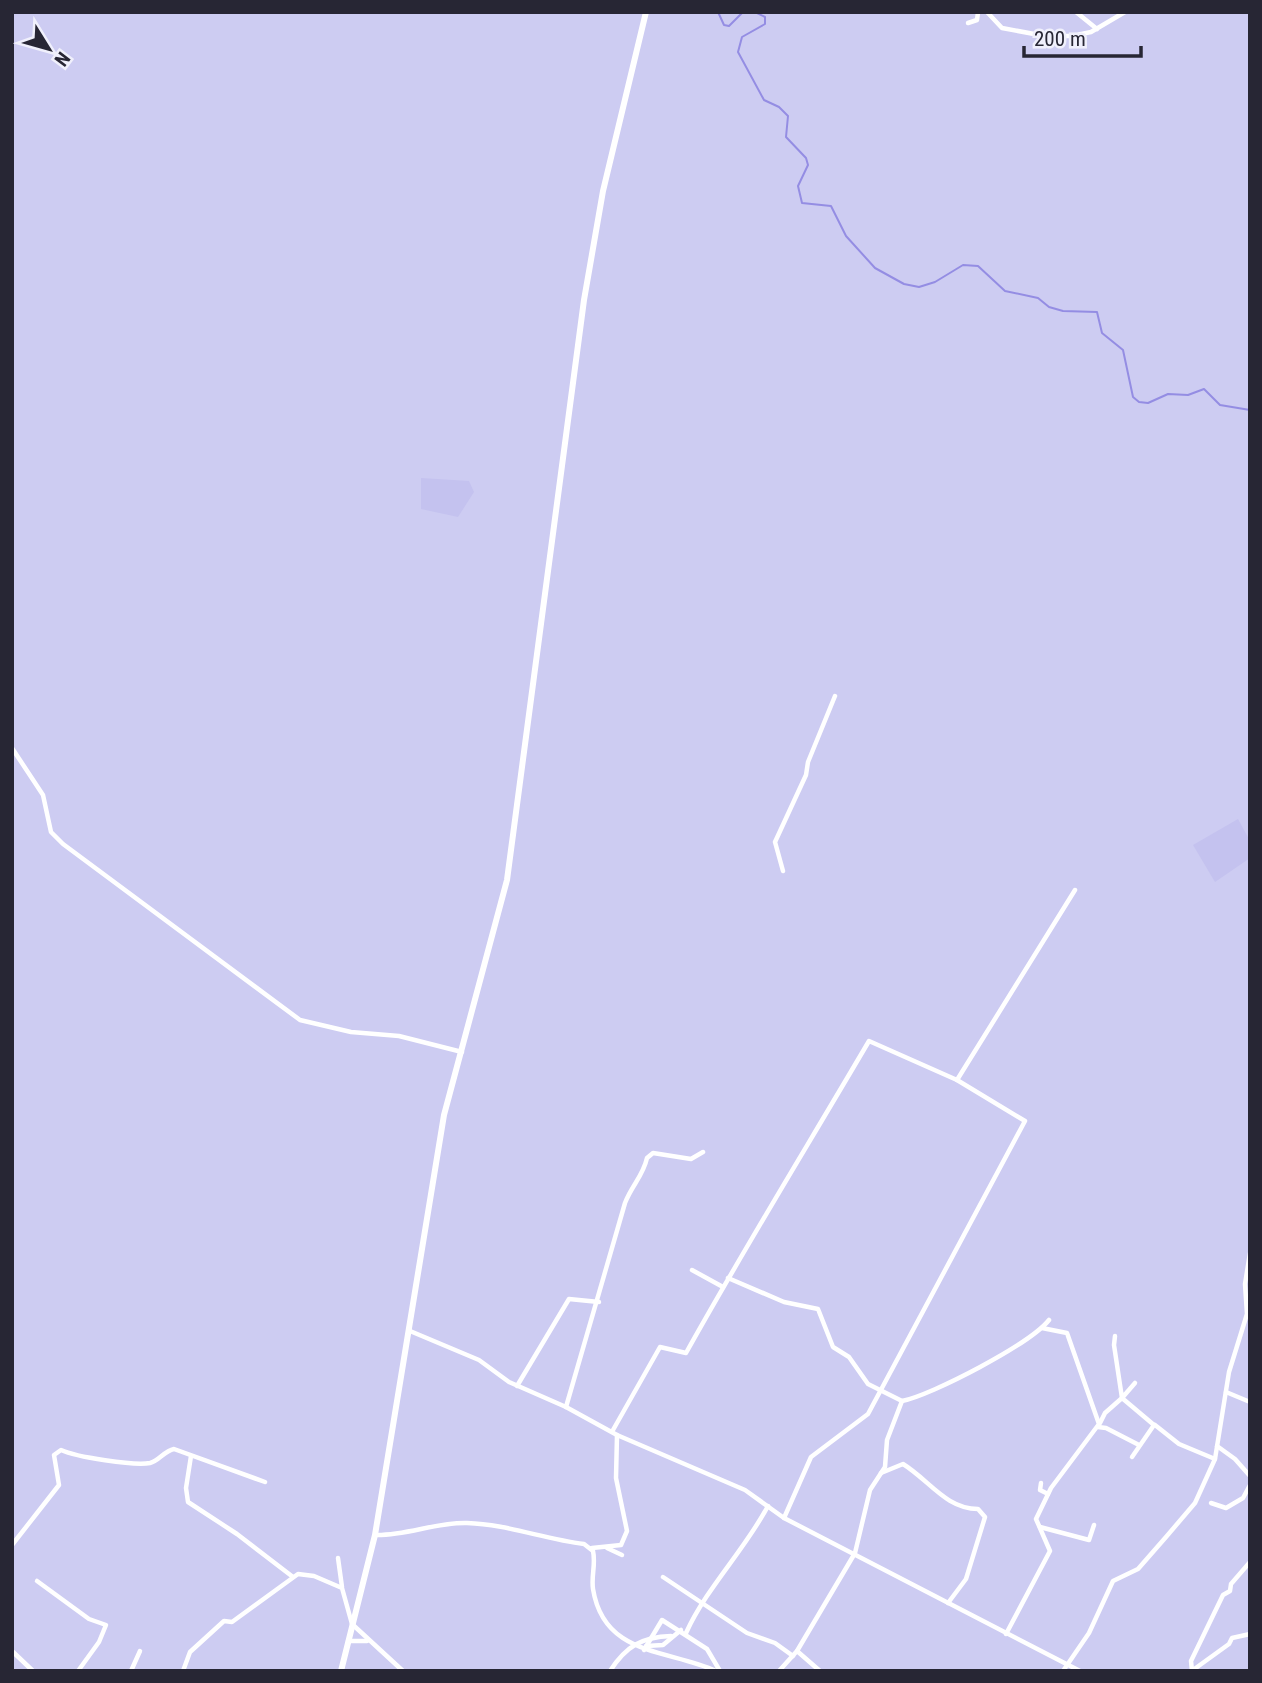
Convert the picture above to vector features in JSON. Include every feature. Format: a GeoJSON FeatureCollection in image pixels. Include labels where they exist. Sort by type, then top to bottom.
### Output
{"type":"FeatureCollection","features":[{"type":"Feature","properties":{"kind":"main road"},"geometry":{"type":"LineString","coordinates":[[341,1671],[375,1535],[444,1115],[506,880],[584,300],[603,191],[646,12]]}},
{"type":"Feature","properties":{"kind":"street"},"geometry":{"type":"LineString","coordinates":[[968,23],[976,20],[978,12]]}},
{"type":"Feature","properties":{"kind":"street"},"geometry":{"type":"LineString","coordinates":[[987,12],[1002,28],[1045,36],[1083,35],[1125,12]]}},
{"type":"Feature","properties":{"kind":"street"},"geometry":{"type":"LineString","coordinates":[[1076,12],[1097,29]]}},
{"type":"Feature","properties":{"kind":"street"},"geometry":{"type":"LineString","coordinates":[[783,871],[774,849],[775,842],[806,775],[808,762],[835,696]]}},
{"type":"Feature","properties":{"kind":"street"},"geometry":{"type":"LineString","coordinates":[[12,748],[43,795],[51,832],[63,844],[296,1018],[351,1032],[399,1036],[462,1052]]}},
{"type":"Feature","properties":{"kind":"street"},"geometry":{"type":"LineString","coordinates":[[957,1080],[1075,890]]}},
{"type":"Feature","properties":{"kind":"street"},"geometry":{"type":"LineString","coordinates":[[375,1535],[394,1535],[461,1523],[484,1523],[591,1548],[621,1545],[627,1531],[616,1478],[615,1433],[660,1347],[686,1353],[869,1041],[957,1080],[1025,1121],[868,1414],[811,1457],[784,1518]]}},
{"type":"Feature","properties":{"kind":"street"},"geometry":{"type":"LineString","coordinates":[[566,1407],[599,1302],[625,1203],[631,1188],[644,1172],[647,1157],[653,1153],[669,1158],[682,1156],[691,1160],[703,1152]]}},
{"type":"Feature","properties":{"kind":"street"},"geometry":{"type":"LineString","coordinates":[[1063,1671],[1089,1633],[1113,1581],[1138,1569],[1195,1503],[1214,1459],[1226,1392],[1247,1314],[1245,1284],[1250,1252]]}},
{"type":"Feature","properties":{"kind":"street"},"geometry":{"type":"LineString","coordinates":[[692,1270],[723,1287]]}},
{"type":"Feature","properties":{"kind":"street"},"geometry":{"type":"LineString","coordinates":[[728,1278],[785,1302],[818,1309],[833,1347],[849,1357],[868,1384],[902,1401],[922,1395],[961,1376],[1042,1328],[1049,1320]]}},
{"type":"Feature","properties":{"kind":"street"},"geometry":{"type":"LineString","coordinates":[[510,1393],[569,1299],[599,1302]]}},
{"type":"Feature","properties":{"kind":"street"},"geometry":{"type":"LineString","coordinates":[[1042,1328],[1067,1333],[1098,1426]]}},
{"type":"Feature","properties":{"kind":"street"},"geometry":{"type":"LineString","coordinates":[[410,1331],[479,1360],[516,1385],[615,1433],[745,1490],[784,1518],[1080,1671]]}},
{"type":"Feature","properties":{"kind":"street"},"geometry":{"type":"LineString","coordinates":[[1115,1336],[1122,1398],[1179,1444],[1214,1459]]}},
{"type":"Feature","properties":{"kind":"street"},"geometry":{"type":"LineString","coordinates":[[1006,1634],[1050,1551],[1036,1519],[1048,1494],[1105,1413],[1135,1383]]}},
{"type":"Feature","properties":{"kind":"street"},"geometry":{"type":"LineString","coordinates":[[1226,1392],[1250,1402]]}},
{"type":"Feature","properties":{"kind":"street"},"geometry":{"type":"LineString","coordinates":[[779,1671],[797,1651],[855,1553],[870,1490],[881,1473],[887,1440],[902,1401]]}},
{"type":"Feature","properties":{"kind":"street"},"geometry":{"type":"LineString","coordinates":[[1132,1457],[1154,1425]]}},
{"type":"Feature","properties":{"kind":"street"},"geometry":{"type":"LineString","coordinates":[[1098,1426],[1139,1445]]}},
{"type":"Feature","properties":{"kind":"street"},"geometry":{"type":"LineString","coordinates":[[1217,1446],[1235,1459],[1250,1476]]}},
{"type":"Feature","properties":{"kind":"street"},"geometry":{"type":"LineString","coordinates":[[12,1545],[59,1485],[53,1461],[61,1450],[87,1459],[149,1463],[166,1451],[174,1450],[265,1482]]}},
{"type":"Feature","properties":{"kind":"street"},"geometry":{"type":"LineString","coordinates":[[191,1455],[186,1488],[188,1502],[237,1534],[293,1577]]}},
{"type":"Feature","properties":{"kind":"street"},"geometry":{"type":"LineString","coordinates":[[881,1473],[903,1464],[948,1501],[963,1509],[978,1510],[985,1517],[966,1579],[948,1603]]}},
{"type":"Feature","properties":{"kind":"street"},"geometry":{"type":"LineString","coordinates":[[1041,1483],[1040,1490],[1048,1494]]}},
{"type":"Feature","properties":{"kind":"street"},"geometry":{"type":"LineString","coordinates":[[1211,1503],[1226,1508],[1243,1498],[1250,1485]]}},
{"type":"Feature","properties":{"kind":"street"},"geometry":{"type":"LineString","coordinates":[[610,1671],[620,1657],[651,1636],[671,1636],[683,1631],[738,1556],[768,1506]]}},
{"type":"Feature","properties":{"kind":"street"},"geometry":{"type":"LineString","coordinates":[[1039,1527],[1089,1540],[1094,1525]]}},
{"type":"Feature","properties":{"kind":"street"},"geometry":{"type":"LineString","coordinates":[[591,1548],[595,1563],[593,1588],[603,1613],[615,1632],[635,1645],[718,1671]]}},
{"type":"Feature","properties":{"kind":"street"},"geometry":{"type":"LineString","coordinates":[[607,1548],[622,1555]]}},
{"type":"Feature","properties":{"kind":"street"},"geometry":{"type":"LineString","coordinates":[[338,1558],[342,1588],[352,1623],[368,1641],[404,1671]]}},
{"type":"Feature","properties":{"kind":"street"},"geometry":{"type":"LineString","coordinates":[[1250,1562],[1231,1584],[1230,1591],[1223,1595],[1191,1661],[1192,1671],[1229,1644],[1232,1638],[1250,1634]]}},
{"type":"Feature","properties":{"kind":"street"},"geometry":{"type":"LineString","coordinates":[[183,1671],[190,1652],[204,1637],[224,1621],[232,1622],[293,1577],[305,1574],[342,1588]]}},
{"type":"Feature","properties":{"kind":"street"},"geometry":{"type":"LineString","coordinates":[[663,1577],[747,1633],[775,1643],[793,1656]]}},
{"type":"Feature","properties":{"kind":"street"},"geometry":{"type":"LineString","coordinates":[[37,1581],[89,1619],[106,1625],[99,1642],[78,1671]]}},
{"type":"Feature","properties":{"kind":"street"},"geometry":{"type":"LineString","coordinates":[[645,1648],[662,1620],[708,1649],[718,1671]]}},
{"type":"Feature","properties":{"kind":"street"},"geometry":{"type":"LineString","coordinates":[[645,1648],[663,1645],[671,1636]]}},
{"type":"Feature","properties":{"kind":"street"},"geometry":{"type":"LineString","coordinates":[[348,1641],[368,1641]]}},
{"type":"Feature","properties":{"kind":"street"},"geometry":{"type":"LineString","coordinates":[[12,1651],[33,1671]]}},
{"type":"Feature","properties":{"kind":"street"},"geometry":{"type":"LineString","coordinates":[[131,1671],[140,1651]]}},
{"type":"Feature","properties":{"kind":"street"},"geometry":{"type":"LineString","coordinates":[[797,1651],[820,1671]]}},
{"type":"Feature","properties":{"kind":"shaded area"},"geometry":{"type":"Polygon","coordinates":[[[421,478],[469,481],[474,492],[458,517],[421,509],[421,478]]]}},
{"type":"Feature","properties":{"kind":"shaded area"},"geometry":{"type":"Polygon","coordinates":[[[1238,819],[1250,841],[1250,858],[1215,882],[1193,845],[1238,819]]]}},
{"type":"Feature","properties":{"kind":"waterway"},"geometry":{"type":"LineString","coordinates":[[718,12],[724,25],[729,26],[743,12]]}},
{"type":"Feature","properties":{"kind":"waterway"},"geometry":{"type":"LineString","coordinates":[[755,12],[765,17],[765,24],[742,37],[738,52],[764,100],[779,107],[788,116],[786,137],[806,158],[808,165],[798,186],[802,203],[831,206],[846,236],[875,268],[904,284],[919,287],[935,282],[963,265],[978,266],[1005,291],[1038,298],[1049,307],[1063,311],[1097,312],[1102,333],[1123,350],[1133,397],[1139,402],[1148,403],[1168,394],[1188,395],[1204,389],[1220,405],[1250,410]]}}]}
